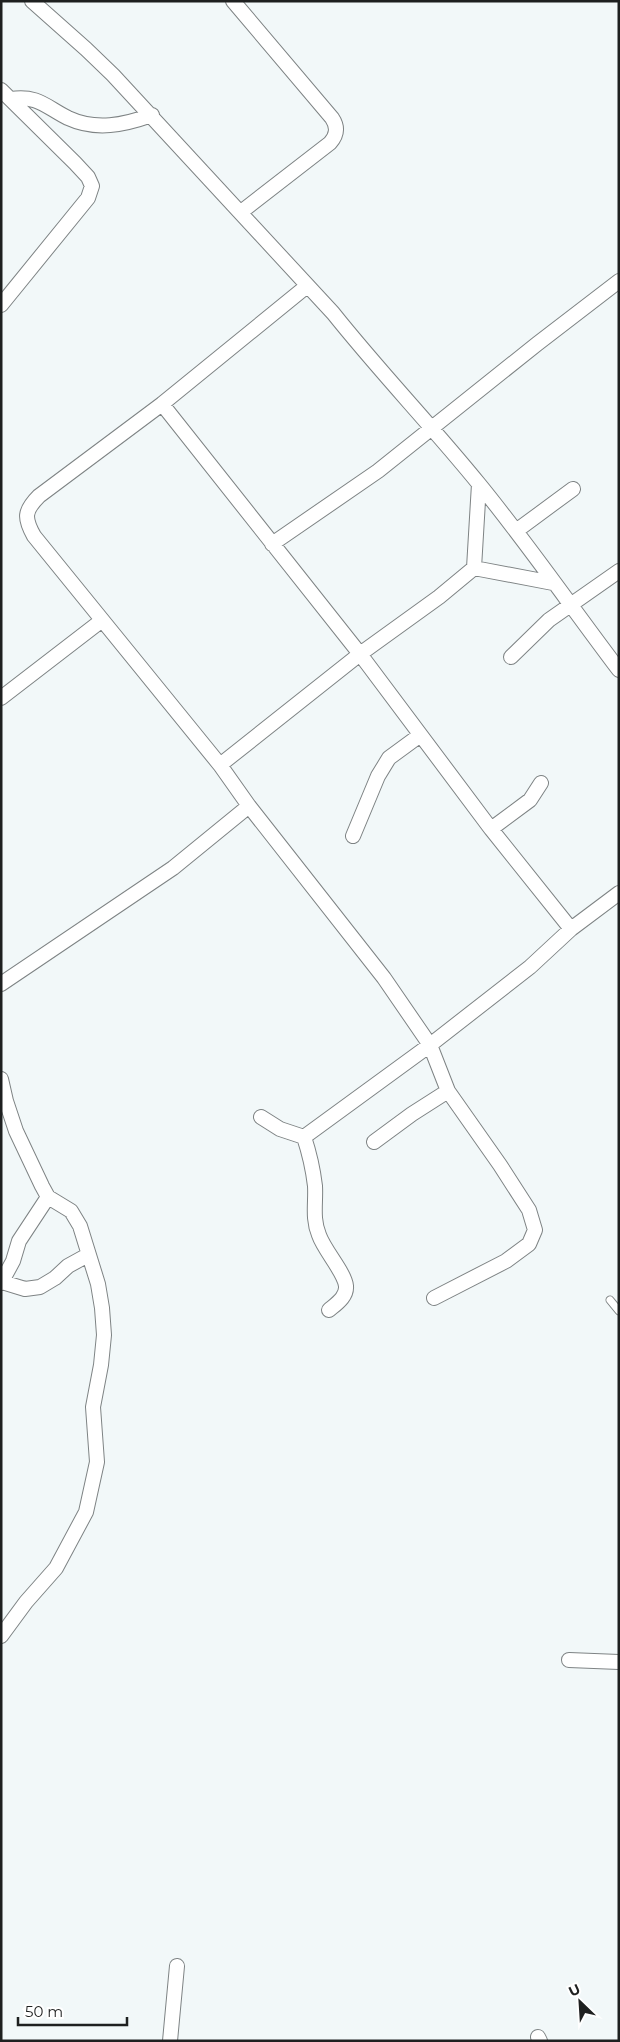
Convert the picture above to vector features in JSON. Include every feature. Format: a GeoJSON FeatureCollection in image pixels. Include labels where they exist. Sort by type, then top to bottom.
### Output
{"type":"FeatureCollection","features":[{"type":"Feature","properties":{"kind":"street"},"geometry":{"type":"LineString","coordinates":[[32,1],[86,48],[152,115],[307,286],[334,313],[365,354],[479,484],[619,670]]}},
{"type":"Feature","properties":{"kind":"street"},"geometry":{"type":"LineString","coordinates":[[233,1],[332,118],[336,126],[335,136],[330,143],[241,212]]}},
{"type":"Feature","properties":{"kind":"street"},"geometry":{"type":"LineString","coordinates":[[6,95],[38,100],[69,118],[96,125],[124,124],[152,115]]}},
{"type":"Feature","properties":{"kind":"street"},"geometry":{"type":"LineString","coordinates":[[1,305],[88,198],[92,190],[88,177],[6,95]]}},
{"type":"Feature","properties":{"kind":"street"},"geometry":{"type":"LineString","coordinates":[[272,544],[346,494],[432,429],[619,281]]}},
{"type":"Feature","properties":{"kind":"street"},"geometry":{"type":"LineString","coordinates":[[307,286],[162,404],[39,496],[28,508],[27,520],[34,536],[101,621],[220,765],[249,806],[384,978],[430,1045],[448,1091],[529,1210],[535,1230],[528,1244],[506,1261],[434,1298]]}},
{"type":"Feature","properties":{"kind":"street"},"geometry":{"type":"LineString","coordinates":[[162,404],[360,654],[419,736],[571,928]]}},
{"type":"Feature","properties":{"kind":"street"},"geometry":{"type":"LineString","coordinates":[[220,765],[360,654],[439,597],[474,568],[479,484]]}},
{"type":"Feature","properties":{"kind":"street"},"geometry":{"type":"LineString","coordinates":[[516,531],[573,488]]}},
{"type":"Feature","properties":{"kind":"street"},"geometry":{"type":"LineString","coordinates":[[474,568],[553,582]]}},
{"type":"Feature","properties":{"kind":"street"},"geometry":{"type":"LineString","coordinates":[[511,657],[533,634],[570,604],[619,571]]}},
{"type":"Feature","properties":{"kind":"street"},"geometry":{"type":"LineString","coordinates":[[1,698],[101,621]]}},
{"type":"Feature","properties":{"kind":"street"},"geometry":{"type":"LineString","coordinates":[[353,836],[378,776],[389,758],[419,736]]}},
{"type":"Feature","properties":{"kind":"street"},"geometry":{"type":"LineString","coordinates":[[491,829],[530,800],[541,784]]}},
{"type":"Feature","properties":{"kind":"street"},"geometry":{"type":"LineString","coordinates":[[1,984],[173,868],[249,806]]}},
{"type":"Feature","properties":{"kind":"street"},"geometry":{"type":"LineString","coordinates":[[304,1137],[430,1045],[530,967],[571,928],[619,893]]}},
{"type":"Feature","properties":{"kind":"street"},"geometry":{"type":"LineString","coordinates":[[1,1079],[16,1131],[48,1197],[68,1208],[80,1226],[101,1300],[104,1335],[101,1365],[93,1407],[97,1462],[92,1495],[78,1531],[56,1568],[26,1602],[1,1636]]}},
{"type":"Feature","properties":{"kind":"street"},"geometry":{"type":"LineString","coordinates":[[374,1142],[448,1091]]}},
{"type":"Feature","properties":{"kind":"street"},"geometry":{"type":"LineString","coordinates":[[261,1117],[280,1129],[304,1137]]}},
{"type":"Feature","properties":{"kind":"street"},"geometry":{"type":"LineString","coordinates":[[304,1137],[315,1187],[313,1215],[315,1223],[326,1250],[346,1287],[343,1298],[329,1310]]}},
{"type":"Feature","properties":{"kind":"street"},"geometry":{"type":"LineString","coordinates":[[48,1197],[19,1241],[13,1261],[2,1282],[25,1289],[40,1287],[51,1281],[68,1266],[88,1255]]}},
{"type":"Feature","properties":{"kind":"street"},"geometry":{"type":"LineString","coordinates":[[569,1660],[619,1662]]}},
{"type":"Feature","properties":{"kind":"street"},"geometry":{"type":"LineString","coordinates":[[170,2041],[177,1966]]}},
{"type":"Feature","properties":{"kind":"lane"},"geometry":{"type":"LineString","coordinates":[[610,1300],[619,1311]]}}]}
